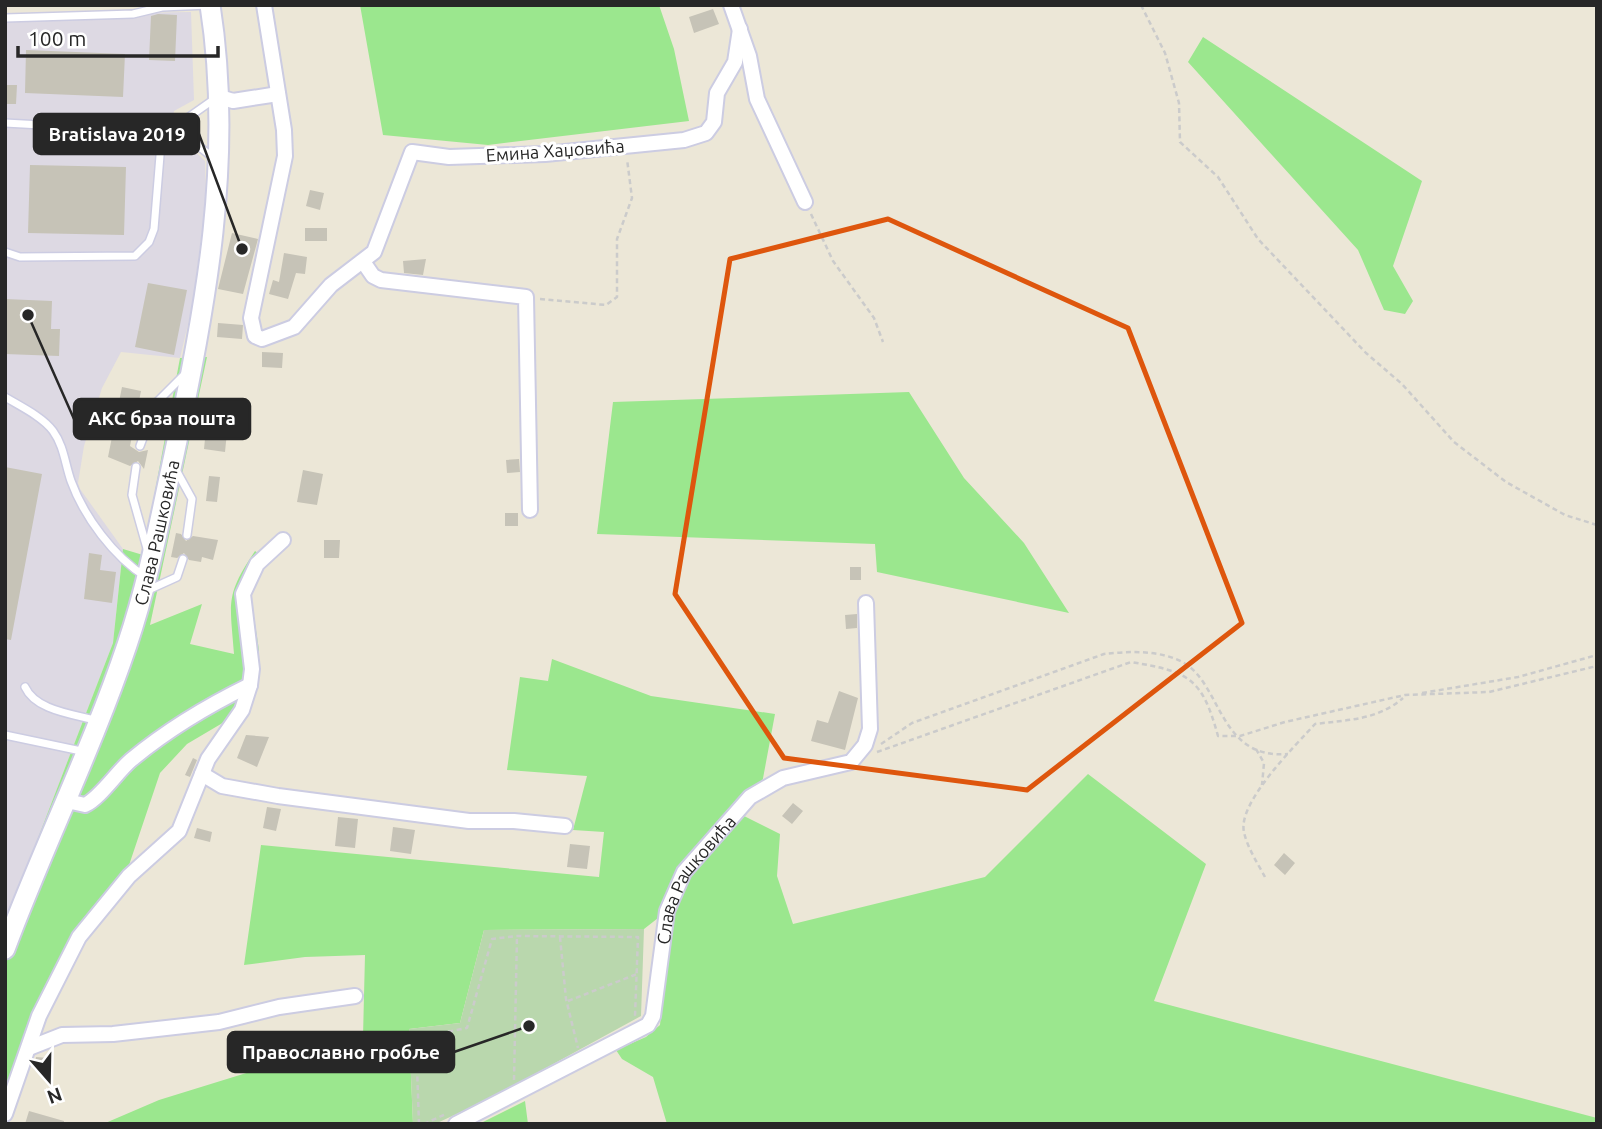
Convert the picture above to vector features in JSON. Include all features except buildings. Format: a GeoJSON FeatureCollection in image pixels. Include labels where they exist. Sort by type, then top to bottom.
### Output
{"type":"FeatureCollection","features":[{"type":"Feature","properties":{"kind":"main road","name":"Слава Рашковића"},"geometry":{"type":"LineString","coordinates":[[5,949],[99,722],[127,644],[146,577],[194,365],[211,265],[218,162],[217,96],[210,5]]}},
{"type":"Feature","properties":{"kind":"street"},"geometry":{"type":"LineString","coordinates":[[264,5],[285,130],[285,156],[251,318],[255,336],[268,338],[294,327],[331,285],[359,267],[381,281],[526,297],[530,510]]}},
{"type":"Feature","properties":{"kind":"street"},"geometry":{"type":"LineString","coordinates":[[731,5],[740,29],[757,99],[805,202]]}},
{"type":"Feature","properties":{"kind":"street","name":"Емина Хаџовића"},"geometry":{"type":"LineString","coordinates":[[359,267],[374,253],[390,217],[412,152],[449,156],[518,155],[684,140],[710,129],[717,93],[735,62],[740,29]]}},
{"type":"Feature","properties":{"kind":"street"},"geometry":{"type":"LineString","coordinates":[[217,96],[233,101],[278,94]]}},
{"type":"Feature","properties":{"kind":"street"},"geometry":{"type":"LineString","coordinates":[[5,1114],[39,1016],[79,937],[129,876],[179,831],[214,746],[242,710],[250,685],[251,655],[243,616],[243,594],[257,564],[283,540]]}},
{"type":"Feature","properties":{"kind":"street"},"geometry":{"type":"LineString","coordinates":[[851,762],[865,745],[870,729],[866,603]]}},
{"type":"Feature","properties":{"kind":"street"},"geometry":{"type":"LineString","coordinates":[[67,801],[85,805],[91,802],[108,781],[149,747],[250,685]]}},
{"type":"Feature","properties":{"kind":"street","name":"Слава Рашковића"},"geometry":{"type":"LineString","coordinates":[[456,1124],[648,1025],[653,1016],[667,911],[684,872],[750,797],[783,778],[851,762]]}},
{"type":"Feature","properties":{"kind":"street"},"geometry":{"type":"LineString","coordinates":[[202,774],[222,786],[278,796],[469,821],[565,826]]}},
{"type":"Feature","properties":{"kind":"street"},"geometry":{"type":"LineString","coordinates":[[29,1048],[62,1035],[113,1034],[219,1023],[279,1007],[355,996]]}},
{"type":"Feature","properties":{"kind":"lane"},"geometry":{"type":"LineString","coordinates":[[5,18],[133,14],[162,7],[210,5]]}},
{"type":"Feature","properties":{"kind":"lane"},"geometry":{"type":"LineString","coordinates":[[165,131],[201,111],[217,96]]}},
{"type":"Feature","properties":{"kind":"lane"},"geometry":{"type":"LineString","coordinates":[[5,123],[165,131],[187,137],[218,162]]}},
{"type":"Feature","properties":{"kind":"lane"},"geometry":{"type":"LineString","coordinates":[[5,252],[20,257],[135,256],[149,242],[154,229],[165,131]]}},
{"type":"Feature","properties":{"kind":"lane"},"geometry":{"type":"LineString","coordinates":[[141,446],[156,403],[194,365]]}},
{"type":"Feature","properties":{"kind":"lane"},"geometry":{"type":"LineString","coordinates":[[5,397],[53,429],[63,449],[71,481],[87,512],[130,567],[146,577],[177,577],[183,559]]}},
{"type":"Feature","properties":{"kind":"lane"},"geometry":{"type":"LineString","coordinates":[[172,464],[192,499],[187,535]]}},
{"type":"Feature","properties":{"kind":"lane"},"geometry":{"type":"LineString","coordinates":[[136,467],[132,495],[146,577]]}},
{"type":"Feature","properties":{"kind":"lane"},"geometry":{"type":"LineString","coordinates":[[25,687],[29,696],[39,704],[99,722]]}},
{"type":"Feature","properties":{"kind":"lane"},"geometry":{"type":"LineString","coordinates":[[5,735],[86,752]]}},
{"type":"Feature","properties":{"kind":"path"},"geometry":{"type":"LineString","coordinates":[[1141,5],[1165,53],[1178,103],[1180,142],[1217,177],[1258,239],[1366,353],[1402,384],[1454,442],[1506,482],[1565,515],[1597,525]]}},
{"type":"Feature","properties":{"kind":"path"},"geometry":{"type":"LineString","coordinates":[[526,297],[606,305],[617,297],[617,239],[632,198],[625,146]]}},
{"type":"Feature","properties":{"kind":"path"},"geometry":{"type":"LineString","coordinates":[[805,202],[833,261],[874,318],[883,342]]}},
{"type":"Feature","properties":{"kind":"path"},"geometry":{"type":"LineString","coordinates":[[851,762],[912,723],[1104,654],[1123,652],[1172,657],[1186,664],[1197,674],[1222,720],[1240,736],[1269,756],[1288,754]]}},
{"type":"Feature","properties":{"kind":"path"},"geometry":{"type":"LineString","coordinates":[[851,762],[908,739],[1131,662],[1165,668],[1195,682],[1210,708],[1218,736],[1240,736],[1285,722],[1405,695],[1518,677],[1597,655]]}},
{"type":"Feature","properties":{"kind":"path"},"geometry":{"type":"LineString","coordinates":[[1265,877],[1243,831],[1245,818],[1261,787],[1315,724],[1378,715],[1389,711],[1405,695],[1489,692],[1597,666]]}},
{"type":"Feature","properties":{"kind":"path"},"geometry":{"type":"LineString","coordinates":[[1256,749],[1264,763],[1261,787]]}},
{"type":"Feature","properties":{"kind":"path"},"geometry":{"type":"LineString","coordinates":[[514,1094],[517,936]]}},
{"type":"Feature","properties":{"kind":"path"},"geometry":{"type":"LineString","coordinates":[[419,1124],[416,1038],[467,1028],[492,939],[517,936],[638,937],[636,1016]]}},
{"type":"Feature","properties":{"kind":"path"},"geometry":{"type":"LineString","coordinates":[[559,936],[567,1001],[579,1051]]}},
{"type":"Feature","properties":{"kind":"path"},"geometry":{"type":"LineString","coordinates":[[567,1001],[637,974]]}},
{"type":"Feature","properties":{"kind":"highlighted area"},"geometry":{"type":"Polygon","coordinates":[[[888,219],[1128,328],[1242,623],[1027,790],[784,758],[675,594],[730,259],[888,219]]]}},
{"type":"Feature","properties":{"kind":"shaded area"},"geometry":{"type":"Polygon","coordinates":[[[191,12],[194,100],[174,111],[170,140],[187,144],[205,161],[206,201],[192,307],[180,358],[121,352],[102,388],[84,446],[78,483],[80,489],[123,549],[113,643],[5,924],[5,15],[191,12]]]}},
{"type":"Feature","properties":{"kind":"green space"},"geometry":{"type":"Polygon","coordinates":[[[360,5],[659,5],[674,49],[689,121],[488,145],[383,135],[360,5]]]}},
{"type":"Feature","properties":{"kind":"green space"},"geometry":{"type":"Polygon","coordinates":[[[1203,37],[1422,181],[1393,266],[1413,301],[1405,314],[1384,310],[1358,250],[1188,62],[1203,37]]]}},
{"type":"Feature","properties":{"kind":"green space"},"geometry":{"type":"Polygon","coordinates":[[[207,357],[150,625],[202,604],[190,644],[234,654],[231,610],[234,589],[255,551],[267,560],[250,591],[259,650],[255,696],[243,722],[231,718],[187,744],[160,773],[123,883],[79,937],[5,1114],[5,924],[113,643],[123,549],[143,555],[180,358],[207,357]]]}},
{"type":"Feature","properties":{"kind":"green space"},"geometry":{"type":"Polygon","coordinates":[[[909,392],[964,478],[1024,543],[1069,613],[877,572],[875,544],[597,534],[613,402],[909,392]]]}},
{"type":"Feature","properties":{"kind":"green space"},"geometry":{"type":"Polygon","coordinates":[[[552,659],[651,696],[775,714],[761,789],[682,876],[667,911],[644,929],[484,930],[460,1023],[409,1029],[413,1124],[103,1124],[159,1100],[363,1037],[365,955],[305,957],[244,965],[261,845],[599,877],[604,832],[573,830],[587,776],[507,770],[520,677],[548,681],[552,659]]]}},
{"type":"Feature","properties":{"kind":"green space"},"geometry":{"type":"Polygon","coordinates":[[[1088,774],[1206,864],[1154,1001],[1597,1118],[1596,1124],[667,1124],[653,1077],[622,1059],[616,1050],[646,1037],[660,1025],[671,913],[686,879],[740,814],[780,834],[777,876],[793,924],[985,877],[1088,774]]]}},
{"type":"Feature","properties":{"kind":"green space"},"geometry":{"type":"Polygon","coordinates":[[[644,929],[641,1016],[493,1097],[435,1124],[413,1124],[409,1029],[460,1023],[484,930],[644,929]]]}},
{"type":"Feature","properties":{"kind":"green space"},"geometry":{"type":"Polygon","coordinates":[[[525,1101],[528,1124],[479,1124],[525,1101]]]}},
{"type":"Feature","properties":{"kind":"place","name":"Bratislava 2019"},"geometry":{"type":"Point","coordinates":[242,249]}},
{"type":"Feature","properties":{"kind":"place","name":"АКС брза пошта"},"geometry":{"type":"Point","coordinates":[28,315]}},
{"type":"Feature","properties":{"kind":"place","name":"Православно гробље"},"geometry":{"type":"Point","coordinates":[529,1026]}}]}
